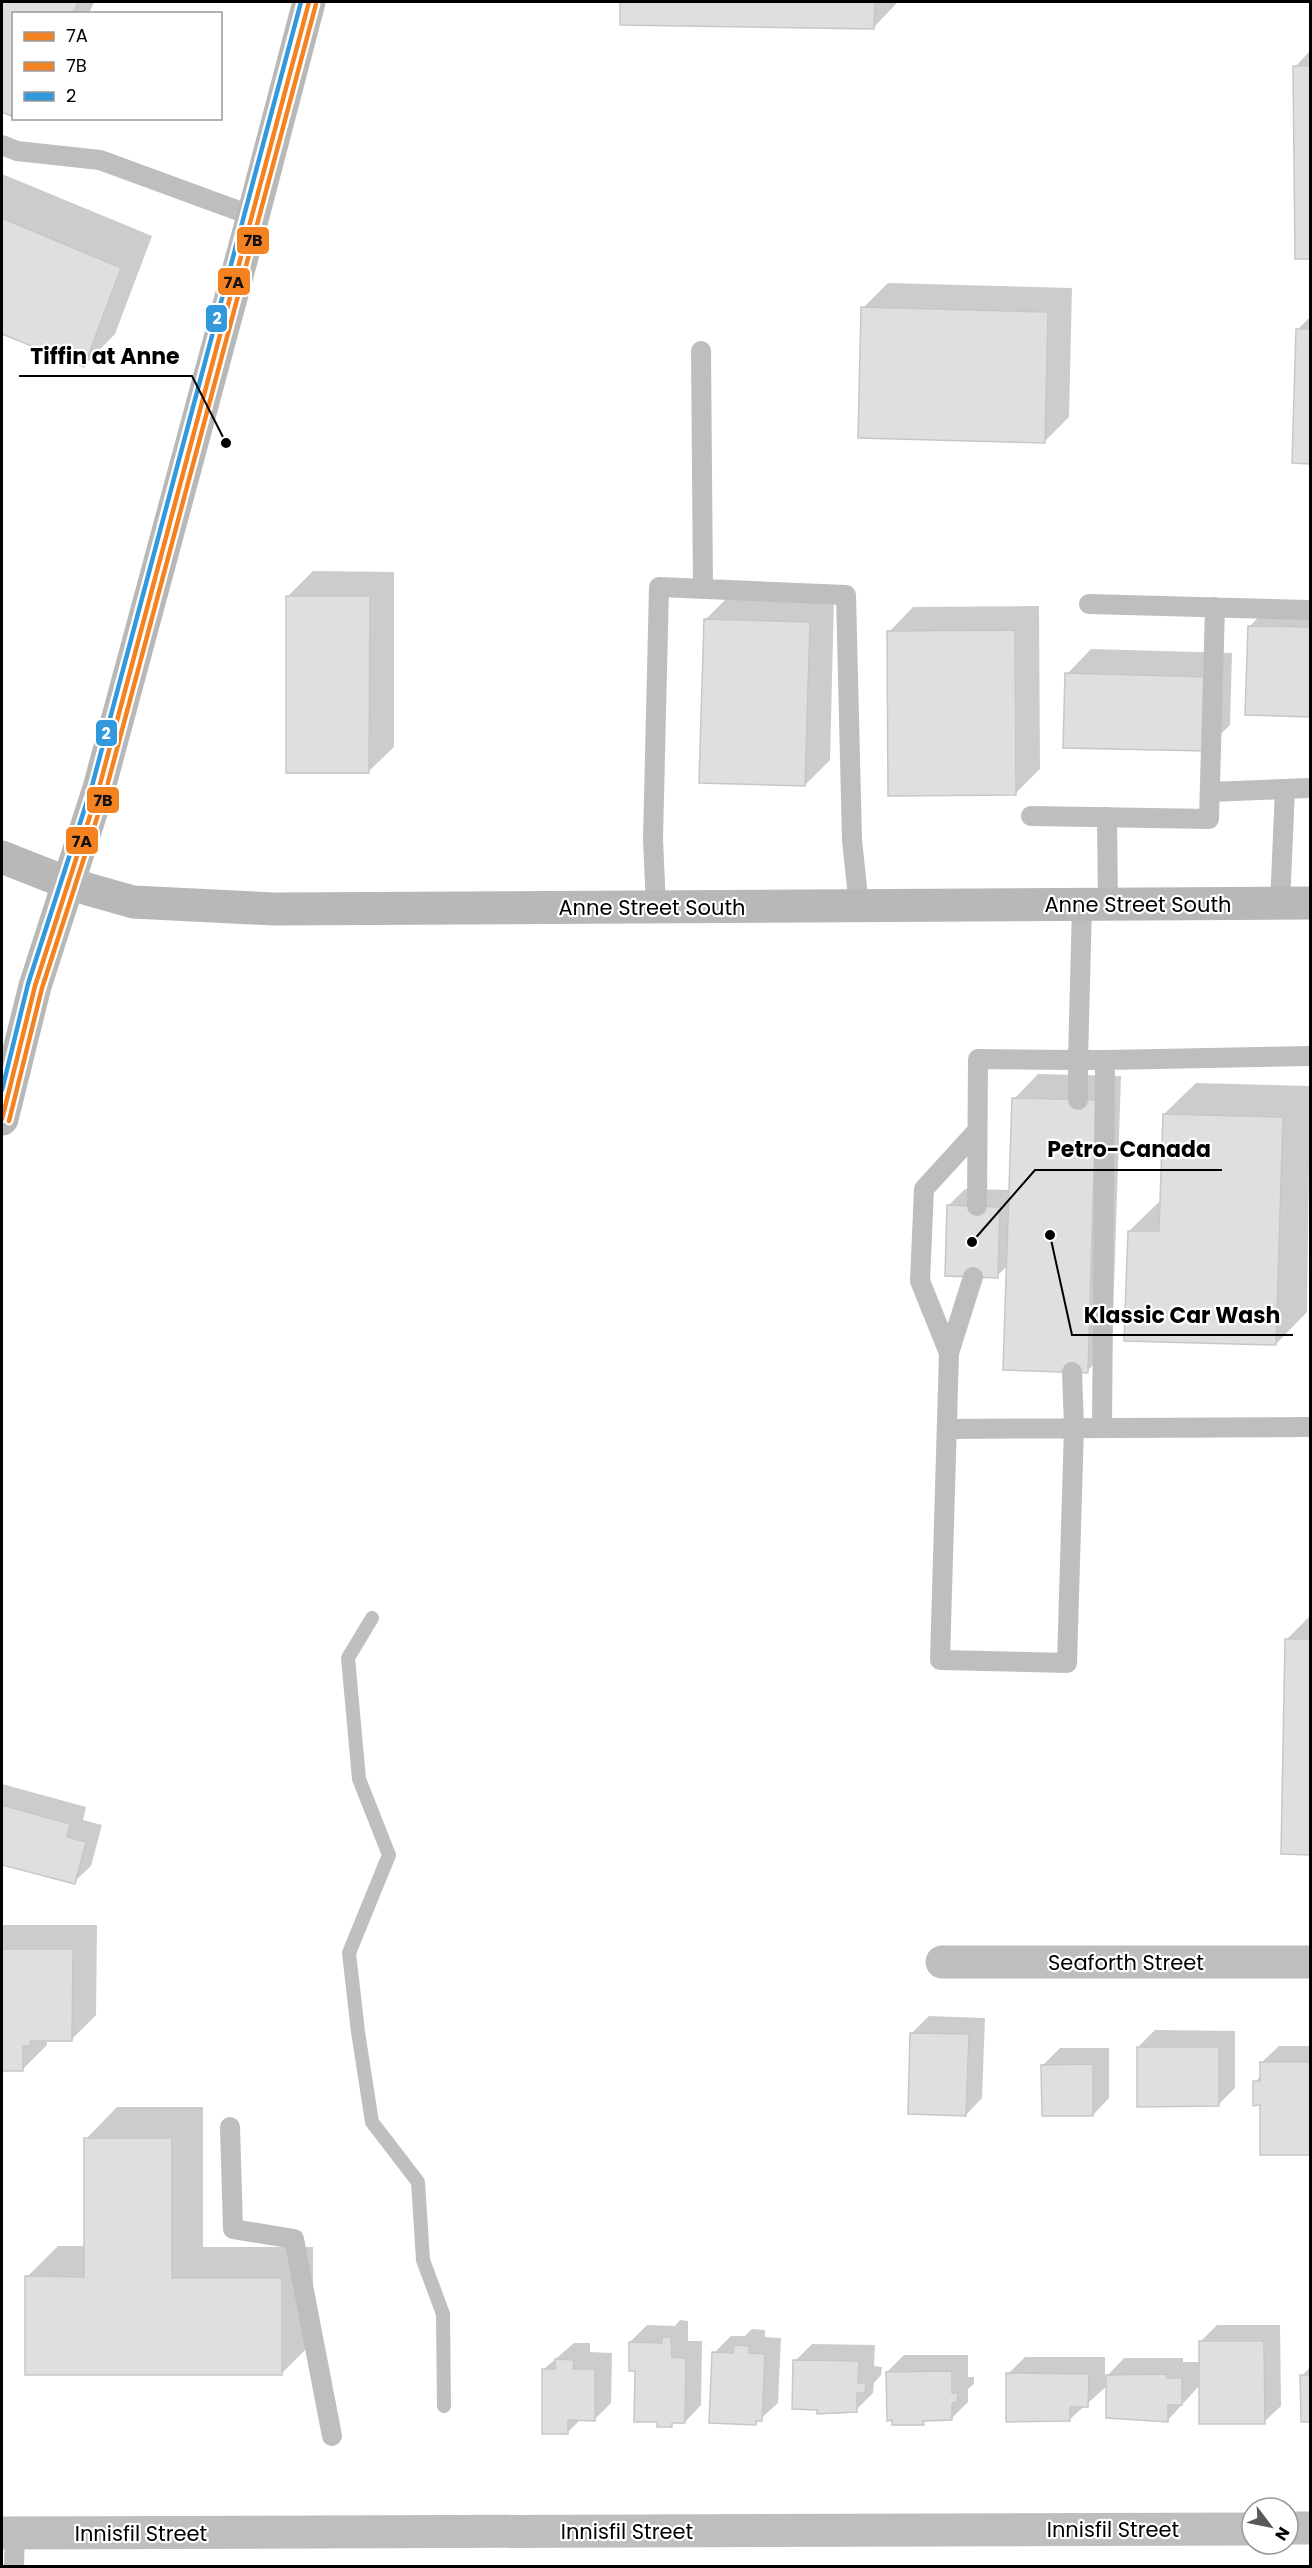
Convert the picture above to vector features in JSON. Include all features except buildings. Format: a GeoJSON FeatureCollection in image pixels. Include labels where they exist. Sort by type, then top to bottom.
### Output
{"type":"FeatureCollection","features":[{"type":"Feature","properties":{"kind":"street"},"geometry":{"type":"LineString","coordinates":[[2,1119],[35,986],[70,884],[99,788],[309,2]]}},
{"type":"Feature","properties":{"kind":"street","name":"Anne Street South"},"geometry":{"type":"LineString","coordinates":[[2,857],[70,884],[133,902],[273,909],[1295,903]]}},
{"type":"Feature","properties":{"kind":"street","name":"Seaforth Street"},"geometry":{"type":"LineString","coordinates":[[942,1962],[1311,1962]]}},
{"type":"Feature","properties":{"kind":"street","name":"Innisfil Street"},"geometry":{"type":"LineString","coordinates":[[8,2533],[1240,2529]]}},
{"type":"Feature","properties":{"kind":"lane"},"geometry":{"type":"LineString","coordinates":[[2,146],[17,151],[100,160],[253,216]]}},
{"type":"Feature","properties":{"kind":"lane"},"geometry":{"type":"LineString","coordinates":[[701,351],[703,588]]}},
{"type":"Feature","properties":{"kind":"lane"},"geometry":{"type":"LineString","coordinates":[[656,907],[653,838],[659,587],[846,595],[852,840],[859,906]]}},
{"type":"Feature","properties":{"kind":"lane"},"geometry":{"type":"LineString","coordinates":[[1089,604],[1311,610]]}},
{"type":"Feature","properties":{"kind":"lane"},"geometry":{"type":"LineString","coordinates":[[1031,816],[1209,819],[1215,607]]}},
{"type":"Feature","properties":{"kind":"lane"},"geometry":{"type":"LineString","coordinates":[[1210,792],[1311,788]]}},
{"type":"Feature","properties":{"kind":"lane"},"geometry":{"type":"LineString","coordinates":[[1285,789],[1295,903]]}},
{"type":"Feature","properties":{"kind":"lane"},"geometry":{"type":"LineString","coordinates":[[1078,1100],[1078,1060],[1107,817]]}},
{"type":"Feature","properties":{"kind":"lane"},"geometry":{"type":"LineString","coordinates":[[977,1206],[978,1059],[1105,1060],[1311,1056]]}},
{"type":"Feature","properties":{"kind":"lane"},"geometry":{"type":"LineString","coordinates":[[1102,1427],[1105,1060]]}},
{"type":"Feature","properties":{"kind":"lane"},"geometry":{"type":"LineString","coordinates":[[949,1353],[920,1281],[924,1189],[977,1131]]}},
{"type":"Feature","properties":{"kind":"lane"},"geometry":{"type":"LineString","coordinates":[[973,1277],[949,1353],[940,1660],[1067,1663],[1074,1427],[1072,1372]]}},
{"type":"Feature","properties":{"kind":"lane"},"geometry":{"type":"LineString","coordinates":[[947,1429],[1311,1427]]}},
{"type":"Feature","properties":{"kind":"lane"},"geometry":{"type":"LineString","coordinates":[[230,2127],[233,2229],[294,2239],[332,2436]]}},
{"type":"Feature","properties":{"kind":"lane"},"geometry":{"type":"LineString","coordinates":[[8,2533],[15,2566]]}},
{"type":"Feature","properties":{"kind":"waterway"},"geometry":{"type":"LineString","coordinates":[[372,1618],[348,1658],[359,1779],[389,1855],[349,1953],[372,2122],[418,2182],[423,2260],[443,2314],[444,2406]]}},
{"type":"Feature","properties":{"kind":"transit line","name":"2"},"geometry":{"type":"LineString","coordinates":[[2,1090],[28,984],[92,786],[301,2]]}},
{"type":"Feature","properties":{"kind":"transit line","name":"7A"},"geometry":{"type":"LineString","coordinates":[[2,1119],[35,986],[99,788],[309,2]]}},
{"type":"Feature","properties":{"kind":"transit line","name":"7B"},"geometry":{"type":"LineString","coordinates":[[9,1121],[42,988],[106,790],[316,4]]}},
{"type":"Feature","properties":{"kind":"place","name":"Tiffin at Anne"},"geometry":{"type":"Point","coordinates":[226,443]}},
{"type":"Feature","properties":{"kind":"place","name":"Klassic Car Wash"},"geometry":{"type":"Point","coordinates":[1050,1235]}},
{"type":"Feature","properties":{"kind":"place","name":"Petro-Canada"},"geometry":{"type":"Point","coordinates":[972,1242]}}]}
